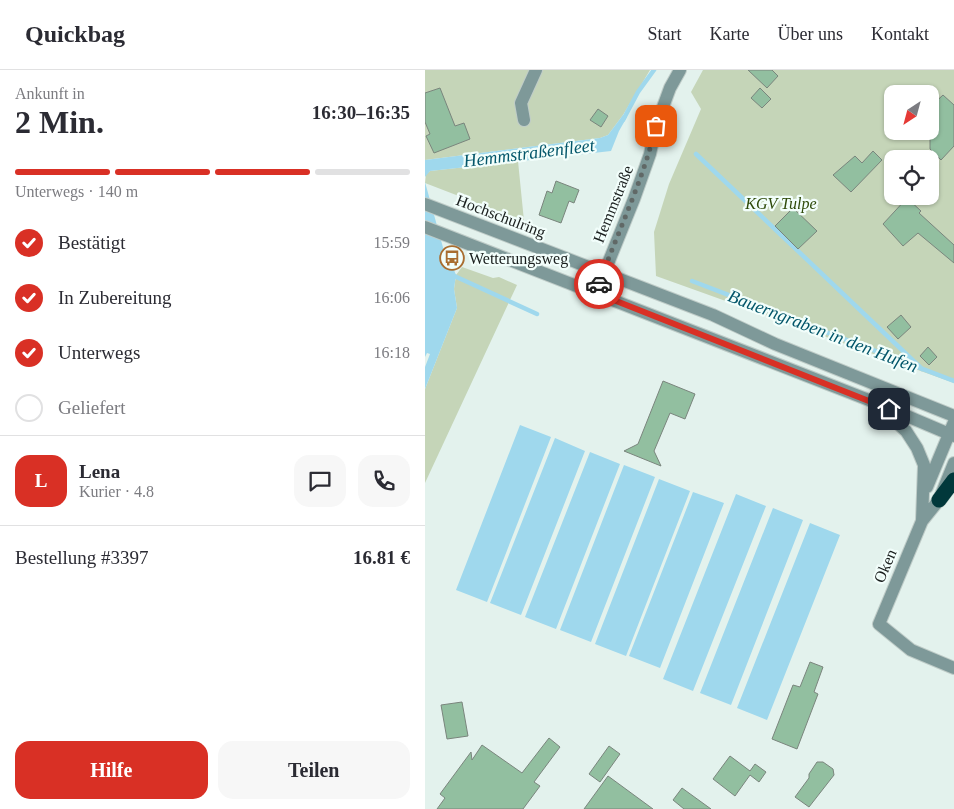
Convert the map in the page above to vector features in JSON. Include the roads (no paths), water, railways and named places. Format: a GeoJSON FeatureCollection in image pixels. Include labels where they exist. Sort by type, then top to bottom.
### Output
{"type":"FeatureCollection","features":[{"type":"Feature","properties":{"kind":"highway"},"geometry":{"type":"LineString","coordinates":[[939,500],[954,480]]}},
{"type":"Feature","properties":{"kind":"street"},"geometry":{"type":"LineString","coordinates":[[524,120],[521,103],[537,70]]}},
{"type":"Feature","properties":{"kind":"street","name":"Hemmstraße"},"geometry":{"type":"LineString","coordinates":[[596,293],[637,190],[669,88],[680,70]]}},
{"type":"Feature","properties":{"kind":"street","name":"Hochschulring"},"geometry":{"type":"LineString","coordinates":[[429,206],[713,315],[775,344],[954,416]]}},
{"type":"Feature","properties":{"kind":"street"},"geometry":{"type":"LineString","coordinates":[[425,227],[875,402],[952,430]]}},
{"type":"Feature","properties":{"kind":"street"},"geometry":{"type":"LineString","coordinates":[[875,402],[905,432],[917,448],[924,465],[923,496]]}},
{"type":"Feature","properties":{"kind":"street","name":"Oken"},"geometry":{"type":"LineString","coordinates":[[922,521],[923,496],[952,430]]}},
{"type":"Feature","properties":{"kind":"street","name":"Oken"},"geometry":{"type":"LineString","coordinates":[[954,463],[939,500],[922,521],[879,624],[911,650],[954,668]]}},
{"type":"Feature","properties":{"kind":"water"},"geometry":{"type":"Polygon","coordinates":[[[623,115],[627,117],[611,151],[430,171],[425,177],[425,160],[600,138],[608,135],[623,115]]]}},
{"type":"Feature","properties":{"kind":"water"},"geometry":{"type":"Polygon","coordinates":[[[425,182],[447,262],[456,275],[454,289],[457,308],[425,389],[425,367],[430,354],[427,353],[425,357],[425,182]]]}},
{"type":"Feature","properties":{"kind":"water"},"geometry":{"type":"Polygon","coordinates":[[[520,425],[551,437],[487,602],[456,590],[520,425]]]}},
{"type":"Feature","properties":{"kind":"water"},"geometry":{"type":"Polygon","coordinates":[[[555,438],[585,451],[521,615],[490,603],[555,438]]]}},
{"type":"Feature","properties":{"kind":"water"},"geometry":{"type":"Polygon","coordinates":[[[590,452],[620,464],[556,629],[525,617],[590,452]]]}},
{"type":"Feature","properties":{"kind":"water"},"geometry":{"type":"Polygon","coordinates":[[[624,465],[655,477],[591,642],[560,630],[624,465]]]}},
{"type":"Feature","properties":{"kind":"water"},"geometry":{"type":"Polygon","coordinates":[[[659,479],[690,491],[626,656],[595,644],[659,479]]]}},
{"type":"Feature","properties":{"kind":"water"},"geometry":{"type":"Polygon","coordinates":[[[693,492],[724,503],[660,668],[629,656],[693,492]]]}},
{"type":"Feature","properties":{"kind":"water"},"geometry":{"type":"Polygon","coordinates":[[[736,494],[766,506],[693,691],[663,679],[736,494]]]}},
{"type":"Feature","properties":{"kind":"water"},"geometry":{"type":"Polygon","coordinates":[[[773,508],[803,520],[731,705],[700,693],[773,508]]]}},
{"type":"Feature","properties":{"kind":"water"},"geometry":{"type":"Polygon","coordinates":[[[810,523],[840,535],[767,720],[737,708],[810,523]]]}},
{"type":"Feature","properties":{"kind":"waterway","name":"Hemmstraßenfleet"},"geometry":{"type":"LineString","coordinates":[[623,120],[638,92],[654,70]]}},
{"type":"Feature","properties":{"kind":"waterway"},"geometry":{"type":"LineString","coordinates":[[696,154],[922,369]]}},
{"type":"Feature","properties":{"kind":"waterway","name":"Bauerngraben in den Hufen"},"geometry":{"type":"LineString","coordinates":[[450,274],[537,314]]}},
{"type":"Feature","properties":{"kind":"waterway","name":"Bauerngraben in den Hufen"},"geometry":{"type":"LineString","coordinates":[[692,281],[954,381]]}},
{"type":"Feature","properties":{"kind":"place","name":"Wetterungsweg"},"geometry":{"type":"Point","coordinates":[452,258]}},
{"type":"Feature","properties":{"kind":"park label","name":"KGV Tulpe"},"geometry":{"type":"Point","coordinates":[781,203]}}]}
